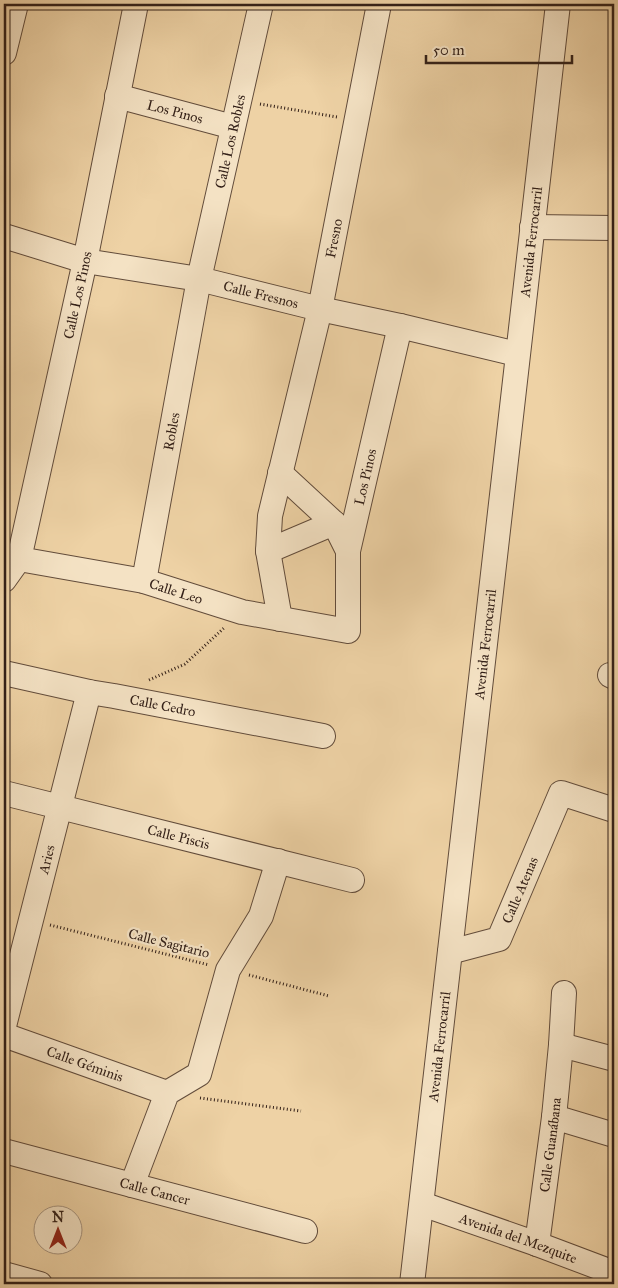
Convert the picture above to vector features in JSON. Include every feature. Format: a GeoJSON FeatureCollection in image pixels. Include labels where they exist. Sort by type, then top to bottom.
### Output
{"type":"FeatureCollection","features":[{"type":"Feature","properties":{"kind":"street"},"geometry":{"type":"LineString","coordinates":[[4,53],[16,4]]}},
{"type":"Feature","properties":{"kind":"street","name":"Calle Los Pinos"},"geometry":{"type":"LineString","coordinates":[[4,580],[12,557],[85,261],[136,4]]}},
{"type":"Feature","properties":{"kind":"street","name":"Calle Los Robles"},"geometry":{"type":"LineString","coordinates":[[199,279],[260,4]]}},
{"type":"Feature","properties":{"kind":"street","name":"Fresno"},"geometry":{"type":"LineString","coordinates":[[280,619],[268,551],[270,516],[320,309],[379,4]]}},
{"type":"Feature","properties":{"kind":"street","name":"Avenida Ferrocarril"},"geometry":{"type":"LineString","coordinates":[[412,1284],[558,4]]}},
{"type":"Feature","properties":{"kind":"street","name":"Los Pinos"},"geometry":{"type":"LineString","coordinates":[[117,96],[233,127]]}},
{"type":"Feature","properties":{"kind":"street"},"geometry":{"type":"LineString","coordinates":[[532,227],[614,228]]}},
{"type":"Feature","properties":{"kind":"street","name":"Calle Fresnos"},"geometry":{"type":"LineString","coordinates":[[4,236],[85,261],[199,279],[320,309],[518,354]]}},
{"type":"Feature","properties":{"kind":"street","name":"Robles"},"geometry":{"type":"LineString","coordinates":[[144,581],[199,279]]}},
{"type":"Feature","properties":{"kind":"street","name":"Los Pinos"},"geometry":{"type":"LineString","coordinates":[[348,631],[348,551],[400,326]]}},
{"type":"Feature","properties":{"kind":"street"},"geometry":{"type":"LineString","coordinates":[[280,473],[334,523],[348,551]]}},
{"type":"Feature","properties":{"kind":"street"},"geometry":{"type":"LineString","coordinates":[[268,551],[334,523]]}},
{"type":"Feature","properties":{"kind":"street","name":"Calle Leo"},"geometry":{"type":"LineString","coordinates":[[12,557],[144,581],[242,612],[348,631]]}},
{"type":"Feature","properties":{"kind":"street","name":"Calle Cedro"},"geometry":{"type":"LineString","coordinates":[[4,673],[88,692],[322,736]]}},
{"type":"Feature","properties":{"kind":"street","name":"Aries"},"geometry":{"type":"LineString","coordinates":[[4,1026],[88,692]]}},
{"type":"Feature","properties":{"kind":"street","name":"Calle Piscis"},"geometry":{"type":"LineString","coordinates":[[4,793],[352,880]]}},
{"type":"Feature","properties":{"kind":"street","name":"Calle Atenas"},"geometry":{"type":"LineString","coordinates":[[450,952],[500,939],[561,793],[614,810]]}},
{"type":"Feature","properties":{"kind":"street"},"geometry":{"type":"LineString","coordinates":[[132,1185],[167,1093],[199,1074],[228,970],[261,916],[278,861]]}},
{"type":"Feature","properties":{"kind":"street","name":"Calle Guanábana"},"geometry":{"type":"LineString","coordinates":[[537,1244],[554,1116],[564,993]]}},
{"type":"Feature","properties":{"kind":"street","name":"Calle Géminis"},"geometry":{"type":"LineString","coordinates":[[4,1035],[167,1093]]}},
{"type":"Feature","properties":{"kind":"street"},"geometry":{"type":"LineString","coordinates":[[561,1045],[614,1060]]}},
{"type":"Feature","properties":{"kind":"street"},"geometry":{"type":"LineString","coordinates":[[554,1116],[614,1135]]}},
{"type":"Feature","properties":{"kind":"street","name":"Calle Cancer"},"geometry":{"type":"LineString","coordinates":[[4,1151],[305,1231]]}},
{"type":"Feature","properties":{"kind":"street","name":"Avenida del Mezquite"},"geometry":{"type":"LineString","coordinates":[[422,1204],[614,1273]]}},
{"type":"Feature","properties":{"kind":"street"},"geometry":{"type":"LineString","coordinates":[[4,1274],[40,1284]]}},
{"type":"Feature","properties":{"kind":"path"},"geometry":{"type":"LineString","coordinates":[[239,100],[356,120]]}},
{"type":"Feature","properties":{"kind":"path"},"geometry":{"type":"LineString","coordinates":[[114,696],[185,664],[242,612]]}},
{"type":"Feature","properties":{"kind":"path","name":"Calle Sagitario"},"geometry":{"type":"LineString","coordinates":[[30,920],[329,996]]}},
{"type":"Feature","properties":{"kind":"path"},"geometry":{"type":"LineString","coordinates":[[167,1093],[302,1111]]}}]}
